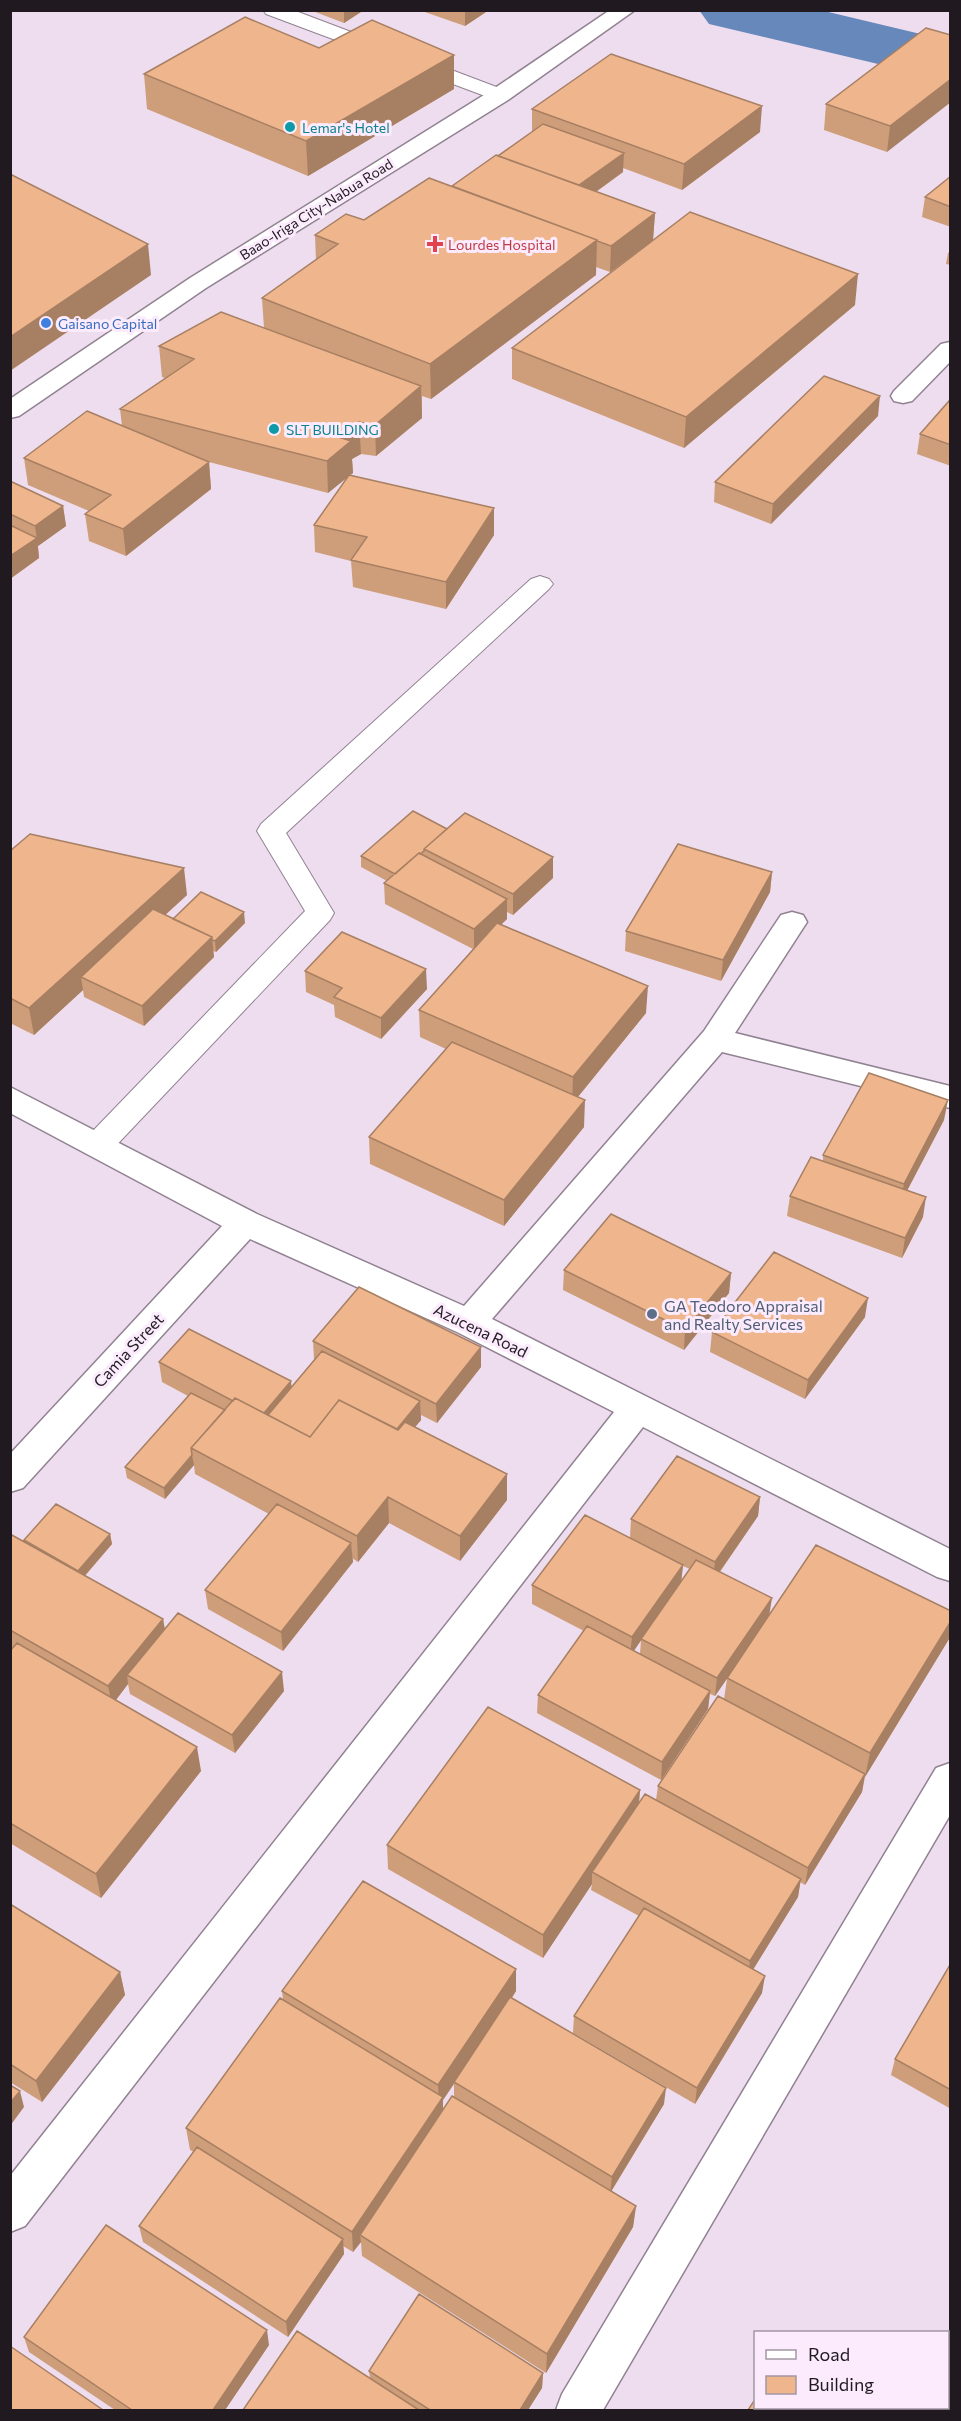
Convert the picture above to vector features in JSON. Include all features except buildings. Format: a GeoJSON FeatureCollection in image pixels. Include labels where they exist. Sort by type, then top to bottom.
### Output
{"type":"FeatureCollection","features":[{"type":"Feature","properties":{"kind":"street","name":"Baao-Iriga City-Nabua Road"},"geometry":{"type":"LineString","coordinates":[[10,411],[198,283],[500,95],[625,10]]}},
{"type":"Feature","properties":{"kind":"street"},"geometry":{"type":"LineString","coordinates":[[903,396],[951,349]]}},
{"type":"Feature","properties":{"kind":"street"},"geometry":{"type":"LineString","coordinates":[[469,1323],[715,1039],[792,922]]}},
{"type":"Feature","properties":{"kind":"street"},"geometry":{"type":"LineString","coordinates":[[715,1039],[951,1097]]}},
{"type":"Feature","properties":{"kind":"street","name":"Azucena Road"},"geometry":{"type":"LineString","coordinates":[[10,1098],[245,1223],[469,1323],[951,1566]]}},
{"type":"Feature","properties":{"kind":"street","name":"Camia Street"},"geometry":{"type":"LineString","coordinates":[[10,1478],[245,1223]]}},
{"type":"Feature","properties":{"kind":"street"},"geometry":{"type":"LineString","coordinates":[[10,2211],[637,1409]]}},
{"type":"Feature","properties":{"kind":"street"},"geometry":{"type":"LineString","coordinates":[[579,2410],[951,1780]]}},
{"type":"Feature","properties":{"kind":"lane"},"geometry":{"type":"LineString","coordinates":[[273,10],[500,95]]}},
{"type":"Feature","properties":{"kind":"lane"},"geometry":{"type":"LineString","coordinates":[[98,1145],[320,913],[271,831],[540,584]]}},
{"type":"Feature","properties":{"kind":"waterway"},"geometry":{"type":"LineString","coordinates":[[732,10],[950,61]]}},
{"type":"Feature","properties":{"kind":"place","name":"Lemar's Hotel"},"geometry":{"type":"Point","coordinates":[290,127]}},
{"type":"Feature","properties":{"kind":"place","name":"Lourdes Hospital"},"geometry":{"type":"Point","coordinates":[435,244]}},
{"type":"Feature","properties":{"kind":"place","name":"Gaisano Capital"},"geometry":{"type":"Point","coordinates":[46,323]}},
{"type":"Feature","properties":{"kind":"place","name":"SLT BUILDING"},"geometry":{"type":"Point","coordinates":[274,429]}},
{"type":"Feature","properties":{"kind":"place","name":"GA Teodoro Appraisal and Realty Services"},"geometry":{"type":"Point","coordinates":[652,1314]}}]}
